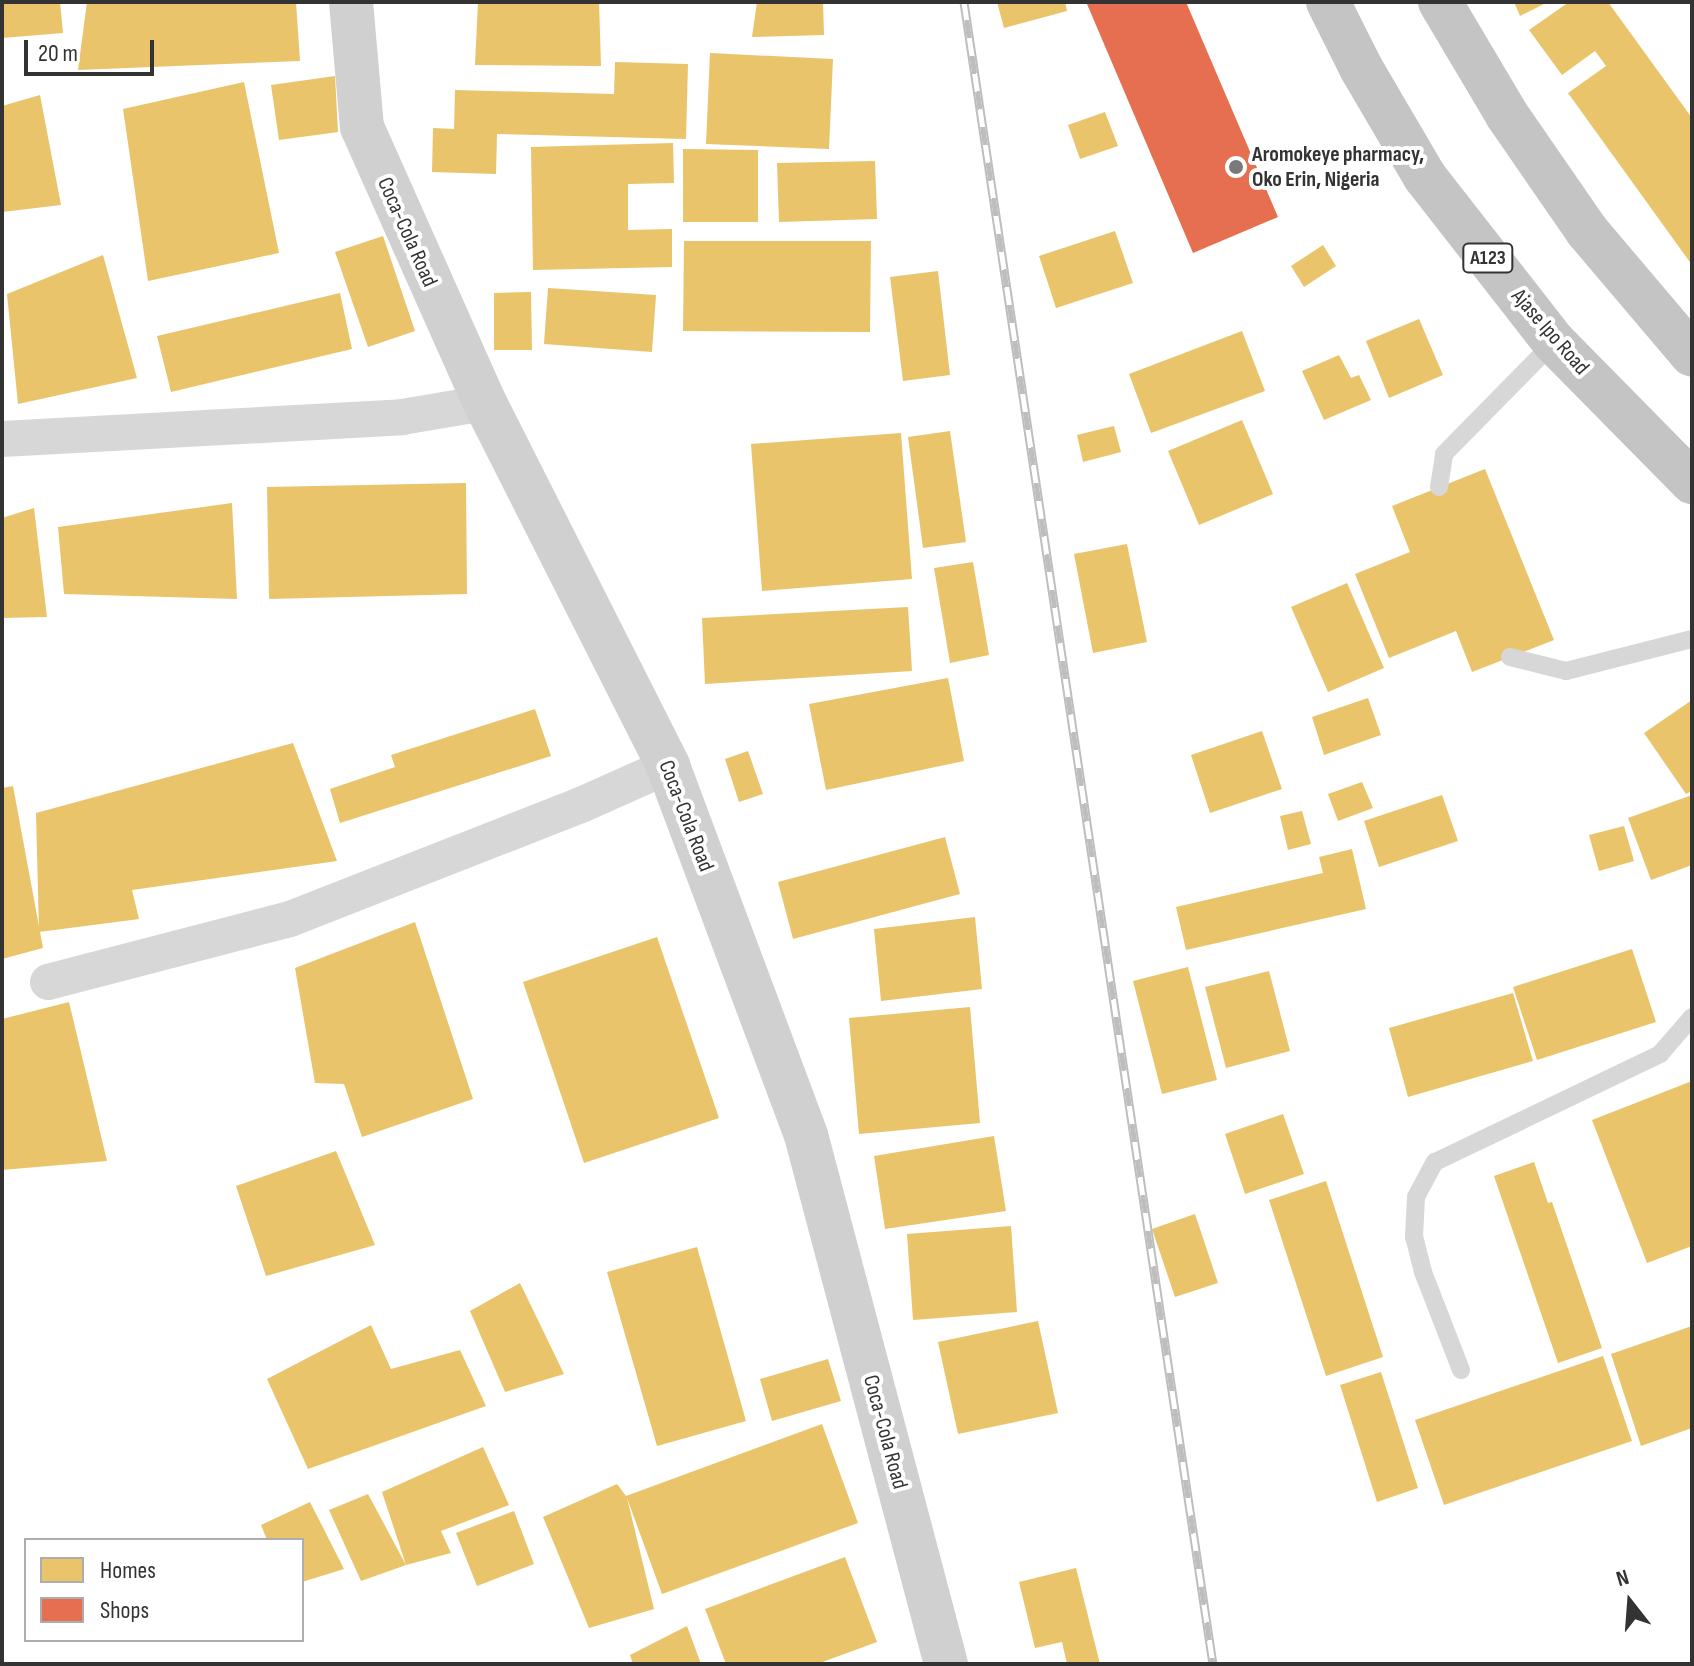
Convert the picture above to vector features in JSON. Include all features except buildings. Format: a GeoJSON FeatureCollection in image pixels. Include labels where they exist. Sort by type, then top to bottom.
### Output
{"type":"FeatureCollection","features":[{"type":"Feature","properties":{"kind":"highway","name":"Ajase Ipo Road"},"geometry":{"type":"LineString","coordinates":[[1328,2],[1361,68],[1425,177],[1554,342],[1692,482]]}},
{"type":"Feature","properties":{"kind":"highway"},"geometry":{"type":"LineString","coordinates":[[1440,2],[1507,115],[1587,231],[1692,355]]}},
{"type":"Feature","properties":{"kind":"street","name":"Coca-Cola Road"},"geometry":{"type":"LineString","coordinates":[[351,2],[362,127],[485,403],[668,766],[806,1135],[946,1664]]}},
{"type":"Feature","properties":{"kind":"street"},"geometry":{"type":"LineString","coordinates":[[2,439],[402,417],[485,403]]}},
{"type":"Feature","properties":{"kind":"street"},"geometry":{"type":"LineString","coordinates":[[48,982],[290,919],[581,805],[668,766]]}},
{"type":"Feature","properties":{"kind":"lane"},"geometry":{"type":"LineString","coordinates":[[1439,487],[1444,454],[1554,342]]}},
{"type":"Feature","properties":{"kind":"lane"},"geometry":{"type":"LineString","coordinates":[[1510,657],[1566,671],[1692,639]]}},
{"type":"Feature","properties":{"kind":"lane"},"geometry":{"type":"LineString","coordinates":[[1461,1370],[1423,1272],[1414,1237],[1416,1197],[1435,1162],[1660,1054],[1692,1017]]}},
{"type":"Feature","properties":{"kind":"railway"},"geometry":{"type":"LineString","coordinates":[[964,2],[1213,1664]]}},
{"type":"Feature","properties":{"kind":"place","name":"Aromokeye pharmacy, Oko Erin, Nigeria"},"geometry":{"type":"Point","coordinates":[1236,167]}}]}
